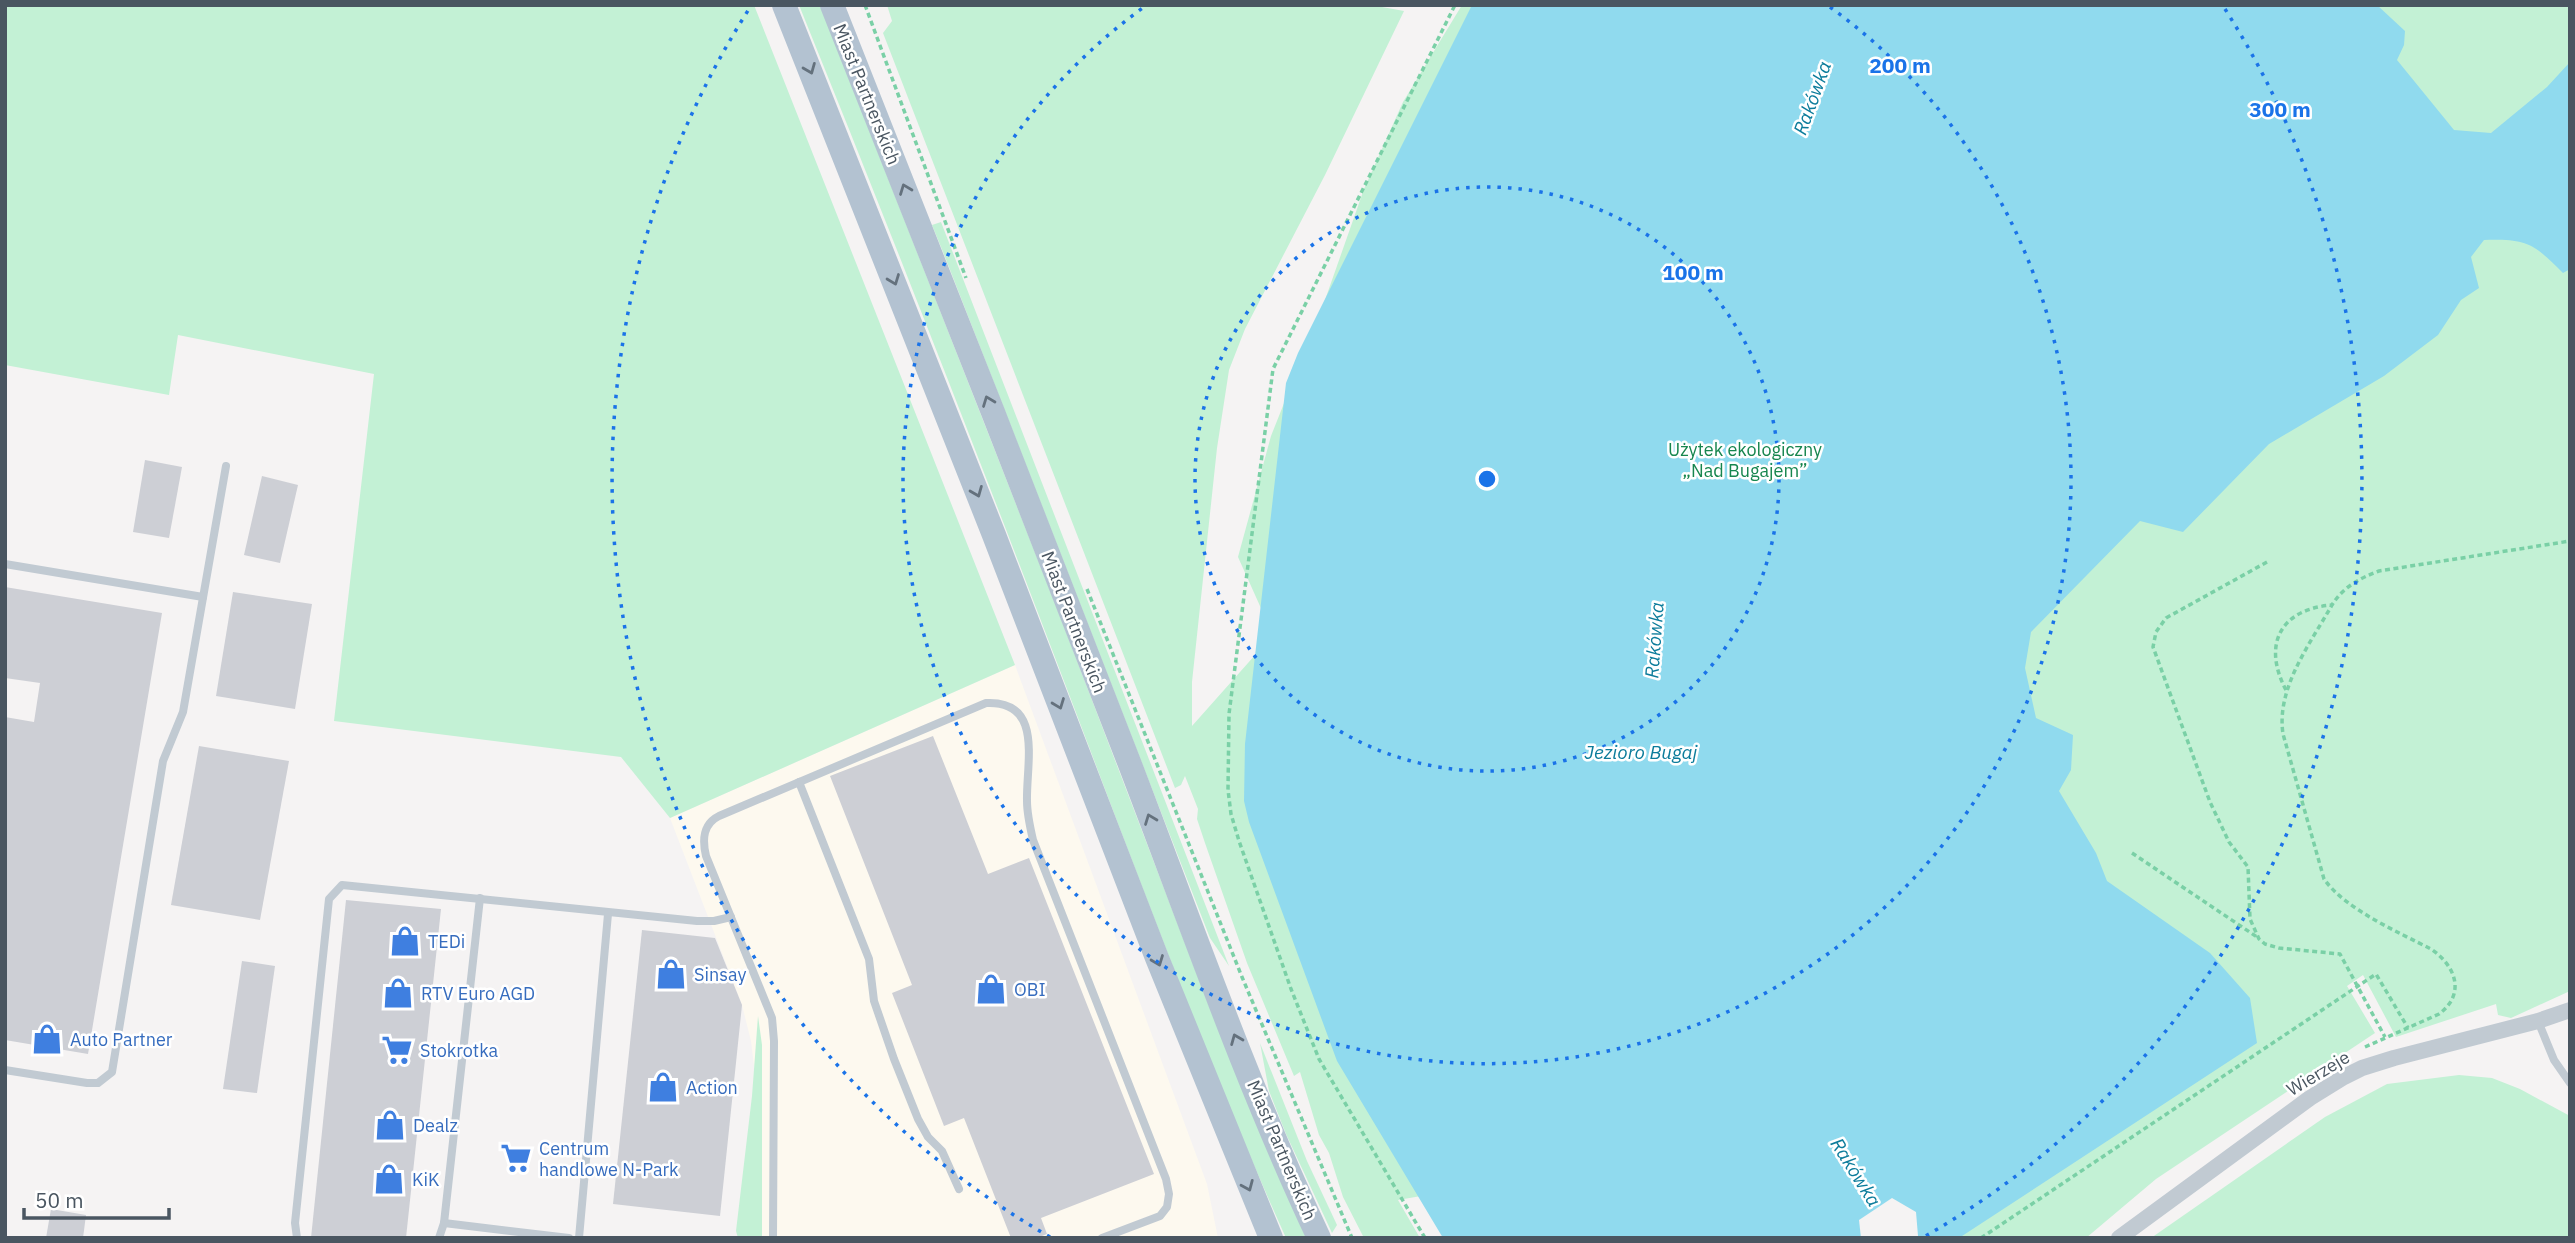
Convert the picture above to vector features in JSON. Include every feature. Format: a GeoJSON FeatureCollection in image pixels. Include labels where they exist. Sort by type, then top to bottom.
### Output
{"type":"FeatureCollection","features":[{"type":"Feature","properties":{"kind":"main road"},"geometry":{"type":"LineString","coordinates":[[784,5],[994,536],[1161,971],[1271,1238]]}},
{"type":"Feature","properties":{"kind":"main road","name":"Miast Partnerskich"},"geometry":{"type":"LineString","coordinates":[[832,5],[1205,960],[1284,1159],[1319,1238]]}},
{"type":"Feature","properties":{"kind":"street","name":"Wierzeje"},"geometry":{"type":"LineString","coordinates":[[2119,1238],[2309,1098],[2344,1077],[2394,1058],[2538,1021],[2570,1010]]}},
{"type":"Feature","properties":{"kind":"lane"},"geometry":{"type":"LineString","coordinates":[[5,1070],[87,1083],[98,1083],[112,1072],[163,761],[183,712],[226,466]]}},
{"type":"Feature","properties":{"kind":"lane"},"geometry":{"type":"LineString","coordinates":[[5,564],[203,597]]}},
{"type":"Feature","properties":{"kind":"lane"},"geometry":{"type":"LineString","coordinates":[[774,1238],[772,1018],[706,856],[706,827],[719,816],[986,703],[1002,702],[1017,711],[1029,732],[1027,803],[1033,840],[1166,1179],[1167,1207],[1160,1216],[1102,1238]]}},
{"type":"Feature","properties":{"kind":"lane"},"geometry":{"type":"LineString","coordinates":[[799,782],[870,959],[874,1001],[894,1059],[918,1119],[928,1137],[942,1151],[959,1189]]}},
{"type":"Feature","properties":{"kind":"lane"},"geometry":{"type":"LineString","coordinates":[[297,1238],[295,1223],[329,899],[342,885],[608,914],[697,921],[731,917]]}},
{"type":"Feature","properties":{"kind":"lane"},"geometry":{"type":"LineString","coordinates":[[439,1238],[444,1223],[480,898]]}},
{"type":"Feature","properties":{"kind":"lane"},"geometry":{"type":"LineString","coordinates":[[579,1238],[608,914]]}},
{"type":"Feature","properties":{"kind":"lane"},"geometry":{"type":"LineString","coordinates":[[2538,1021],[2554,1060],[2570,1083]]}},
{"type":"Feature","properties":{"kind":"lane"},"geometry":{"type":"LineString","coordinates":[[444,1223],[569,1238]]}},
{"type":"Feature","properties":{"kind":"path"},"geometry":{"type":"LineString","coordinates":[[865,5],[969,287]]}},
{"type":"Feature","properties":{"kind":"path"},"geometry":{"type":"LineString","coordinates":[[1425,1238],[1319,1059],[1291,989],[1231,814],[1228,790],[1229,714],[1273,369],[1455,5]]}},
{"type":"Feature","properties":{"kind":"path"},"geometry":{"type":"LineString","coordinates":[[2132,853],[2265,944],[2279,948],[2340,954],[2385,1038],[2439,1014],[2450,1006],[2455,991],[2451,968],[2444,958],[2346,901],[2329,887],[2324,878],[2283,734],[2281,709],[2286,690],[2338,595],[2351,584],[2379,570],[2570,541]]}},
{"type":"Feature","properties":{"kind":"path"},"geometry":{"type":"LineString","coordinates":[[2259,939],[2250,919],[2248,867],[2229,842],[2210,802],[2152,647],[2156,632],[2166,618],[2267,562]]}},
{"type":"Feature","properties":{"kind":"path"},"geometry":{"type":"LineString","coordinates":[[1085,583],[1242,977],[1351,1236],[1341,1238]]}},
{"type":"Feature","properties":{"kind":"path"},"geometry":{"type":"LineString","coordinates":[[2286,690],[2275,664],[2278,636],[2289,619],[2296,614],[2314,607],[2332,605]]}},
{"type":"Feature","properties":{"kind":"path"},"geometry":{"type":"LineString","coordinates":[[1981,1238],[2376,974],[2408,1028]]}},
{"type":"Feature","properties":{"kind":"shaded area"},"geometry":{"type":"Polygon","coordinates":[[[1015,665],[1207,1184],[1218,1238],[752,1238],[754,1066],[751,1041],[742,1005],[670,818],[1015,665]]]}},
{"type":"Feature","properties":{"kind":"green space"},"geometry":{"type":"Polygon","coordinates":[[[5,5],[754,5],[1015,665],[670,818],[621,757],[334,721],[374,374],[178,335],[169,395],[5,365],[5,5]]]}},
{"type":"Feature","properties":{"kind":"green space"},"geometry":{"type":"Polygon","coordinates":[[[799,5],[820,5],[1056,606],[1209,1006],[1306,1238],[1286,1238],[1225,1097],[963,419],[799,5]]]}},
{"type":"Feature","properties":{"kind":"green space","name":"Jezioro Bugaj"},"geometry":{"type":"Polygon","coordinates":[[[887,5],[1371,5],[1404,11],[1325,175],[1245,329],[1229,370],[1217,448],[1192,682],[1192,726],[1273,635],[1238,557],[1271,436],[1325,300],[1364,189],[1403,102],[1462,5],[2570,5],[2570,991],[2511,1018],[2498,1015],[2496,1004],[2396,1037],[2363,975],[2347,986],[2375,1033],[2156,1179],[2086,1238],[1511,1238],[1479,1186],[1398,1200],[1420,1238],[1364,1238],[1343,1197],[1329,1153],[1319,1135],[1300,1072],[1294,1076],[1247,963],[1197,819],[1198,809],[1185,776],[1181,785],[1175,788],[883,33],[892,21],[887,5]]]}},
{"type":"Feature","properties":{"kind":"green space"},"geometry":{"type":"Polygon","coordinates":[[[941,222],[1229,966],[1210,938],[932,225],[941,222]]]}},
{"type":"Feature","properties":{"kind":"green space"},"geometry":{"type":"Polygon","coordinates":[[[758,1016],[762,1045],[762,1236],[738,1238],[736,1231],[752,1096],[758,1016]]]}},
{"type":"Feature","properties":{"kind":"green space"},"geometry":{"type":"Polygon","coordinates":[[[1260,1043],[1307,1161],[1337,1225],[1332,1233],[1269,1091],[1260,1043]]]}},
{"type":"Feature","properties":{"kind":"green space"},"geometry":{"type":"Polygon","coordinates":[[[2459,1075],[2492,1078],[2520,1089],[2570,1116],[2570,1238],[2151,1238],[2325,1117],[2387,1084],[2459,1075]]]}},
{"type":"Feature","properties":{"kind":"water","name":"Jezioro Bugaj"},"geometry":{"type":"Polygon","coordinates":[[[1472,5],[2377,5],[2405,31],[2404,45],[2397,60],[2454,130],[2491,133],[2547,87],[2570,62],[2570,269],[2563,273],[2536,249],[2520,242],[2484,240],[2471,257],[2479,288],[2461,300],[2438,335],[2384,376],[2269,444],[2183,532],[2140,521],[2031,632],[2025,668],[2036,718],[2073,735],[2071,770],[2059,791],[2096,853],[2107,881],[2210,953],[2250,998],[2257,1043],[1959,1238],[1443,1238],[1337,1061],[1249,822],[1244,801],[1245,744],[1286,383],[1298,353],[1472,5]]]}},
{"type":"Feature","properties":{"kind":"pier"},"geometry":{"type":"Polygon","coordinates":[[[1892,1198],[1916,1212],[1918,1236],[1861,1238],[1859,1220],[1892,1198]]]}},
{"type":"Feature","properties":{"kind":"building"},"geometry":{"type":"Polygon","coordinates":[[[145,460],[182,467],[169,538],[133,532],[145,460]]]}},
{"type":"Feature","properties":{"kind":"building"},"geometry":{"type":"Polygon","coordinates":[[[262,476],[298,485],[280,563],[244,555],[262,476]]]}},
{"type":"Feature","properties":{"kind":"building"},"geometry":{"type":"Polygon","coordinates":[[[5,587],[162,613],[88,1054],[5,1040],[5,717],[34,722],[40,683],[5,678],[5,587]]]}},
{"type":"Feature","properties":{"kind":"building"},"geometry":{"type":"Polygon","coordinates":[[[233,592],[312,604],[295,709],[216,696],[233,592]]]}},
{"type":"Feature","properties":{"kind":"building","name":"OBI"},"geometry":{"type":"Polygon","coordinates":[[[933,736],[988,874],[1029,858],[1154,1174],[1041,1218],[1047,1234],[1037,1238],[1011,1238],[964,1118],[944,1126],[892,993],[912,985],[830,776],[933,736]]]}},
{"type":"Feature","properties":{"kind":"building"},"geometry":{"type":"Polygon","coordinates":[[[199,746],[289,761],[260,920],[171,905],[199,746]]]}},
{"type":"Feature","properties":{"kind":"building"},"geometry":{"type":"Polygon","coordinates":[[[346,900],[441,909],[406,1238],[311,1238],[346,900]]]}},
{"type":"Feature","properties":{"kind":"building"},"geometry":{"type":"Polygon","coordinates":[[[642,930],[715,938],[742,1005],[720,1216],[613,1204],[642,930]]]}},
{"type":"Feature","properties":{"kind":"building"},"geometry":{"type":"Polygon","coordinates":[[[242,961],[275,966],[257,1093],[223,1089],[242,961]]]}},
{"type":"Feature","properties":{"kind":"building"},"geometry":{"type":"Polygon","coordinates":[[[51,1209],[86,1215],[83,1238],[46,1238],[51,1209]]]}},
{"type":"Feature","properties":{"kind":"place","name":"TEDi"},"geometry":{"type":"Point","coordinates":[405,941]}},
{"type":"Feature","properties":{"kind":"place","name":"Sinsay"},"geometry":{"type":"Point","coordinates":[671,974]}},
{"type":"Feature","properties":{"kind":"place","name":"OBI"},"geometry":{"type":"Point","coordinates":[991,989]}},
{"type":"Feature","properties":{"kind":"place","name":"RTV Euro AGD"},"geometry":{"type":"Point","coordinates":[398,993]}},
{"type":"Feature","properties":{"kind":"place","name":"Auto Partner"},"geometry":{"type":"Point","coordinates":[47,1039]}},
{"type":"Feature","properties":{"kind":"place","name":"Stokrotka"},"geometry":{"type":"Point","coordinates":[397,1050]}},
{"type":"Feature","properties":{"kind":"place","name":"Action"},"geometry":{"type":"Point","coordinates":[663,1087]}},
{"type":"Feature","properties":{"kind":"place","name":"Dealz"},"geometry":{"type":"Point","coordinates":[390,1125]}},
{"type":"Feature","properties":{"kind":"place","name":"Centrum handlowe N-Park"},"geometry":{"type":"Point","coordinates":[516,1158]}},
{"type":"Feature","properties":{"kind":"place","name":"KiK"},"geometry":{"type":"Point","coordinates":[389,1179]}},
{"type":"Feature","properties":{"kind":"water label","name":"Rakówka"},"geometry":{"type":"Point","coordinates":[1812,98]}},
{"type":"Feature","properties":{"kind":"water label","name":"Rakówka"},"geometry":{"type":"Point","coordinates":[1654,640]}},
{"type":"Feature","properties":{"kind":"water label","name":"Rakówka"},"geometry":{"type":"Point","coordinates":[1856,1172]}},
{"type":"Feature","properties":{"kind":"park label","name":"Użytek ekologiczny „Nad Bugajem”"},"geometry":{"type":"Point","coordinates":[1745,459]}}]}
